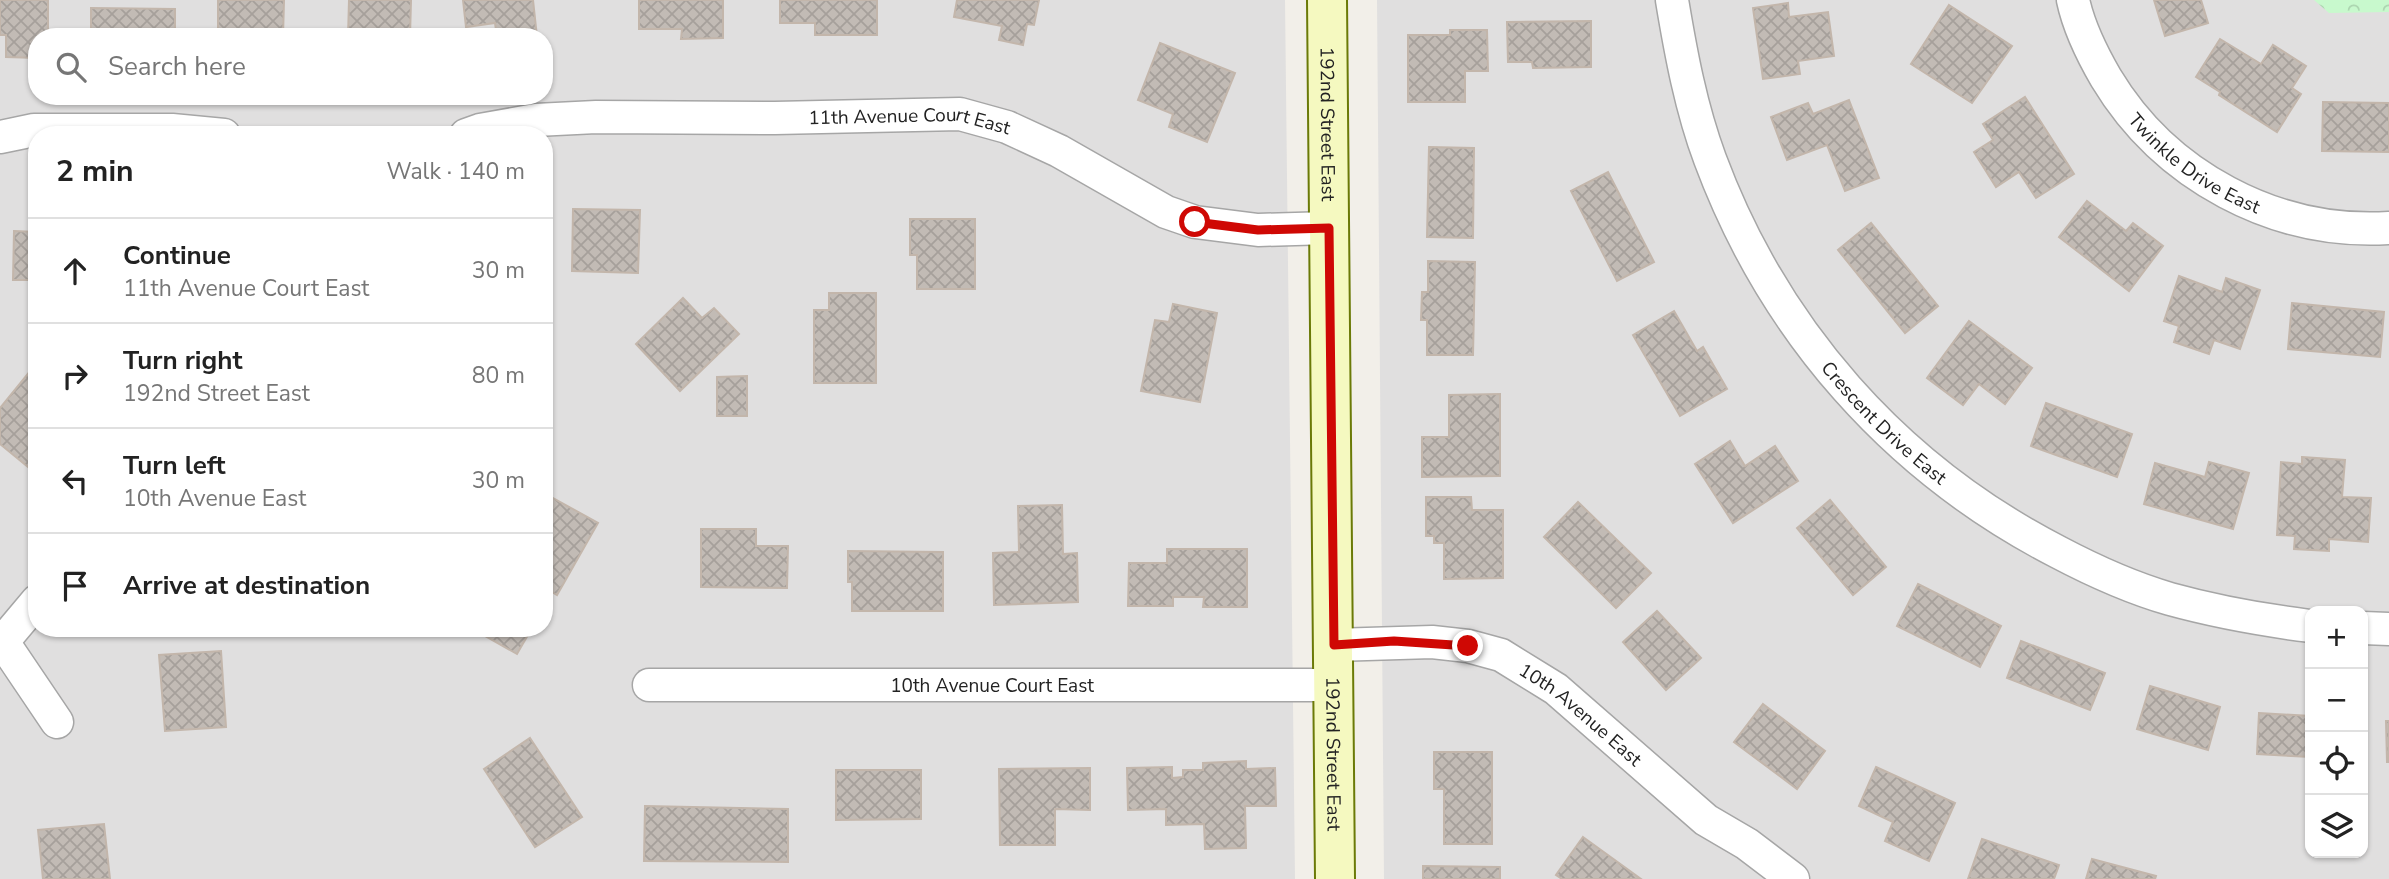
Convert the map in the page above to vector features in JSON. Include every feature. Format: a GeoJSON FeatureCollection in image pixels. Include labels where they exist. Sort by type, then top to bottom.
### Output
{"type":"FeatureCollection","features":[{"type":"Feature","properties":{"kind":"street","name":"192nd Street East"},"geometry":{"type":"LineString","coordinates":[[1327,0],[1335,879]]}},
{"type":"Feature","properties":{"kind":"street","name":"Crescent Drive East"},"geometry":{"type":"LineString","coordinates":[[1672,0],[1690,92],[1709,158],[1741,234],[1782,306],[1831,372],[1887,432],[1950,486],[2018,532],[2091,569],[2169,598],[2249,618],[2305,625]]}},
{"type":"Feature","properties":{"kind":"street","name":"Twinkle Drive East"},"geometry":{"type":"LineString","coordinates":[[2073,0],[2093,57],[2118,98],[2149,136],[2186,168],[2227,194],[2271,213],[2319,225],[2389,228]]}},
{"type":"Feature","properties":{"kind":"street","name":"11th Avenue Court East"},"geometry":{"type":"LineString","coordinates":[[502,126],[536,120],[596,117],[775,118],[960,114],[1007,127],[1166,212],[1195,222],[1258,230],[1329,228]]}},
{"type":"Feature","properties":{"kind":"street"},"geometry":{"type":"LineString","coordinates":[[0,136],[28,131]]}},
{"type":"Feature","properties":{"kind":"street"},"geometry":{"type":"LineString","coordinates":[[28,612],[2,643],[57,722]]}},
{"type":"Feature","properties":{"kind":"street"},"geometry":{"type":"LineString","coordinates":[[2368,628],[2389,629]]}},
{"type":"Feature","properties":{"kind":"street","name":"10th Avenue East"},"geometry":{"type":"LineString","coordinates":[[1334,645],[1432,642],[1468,646],[1501,655],[1556,689],[1706,820],[1746,844],[1793,879]]}},
{"type":"Feature","properties":{"kind":"street","name":"10th Avenue Court East"},"geometry":{"type":"LineString","coordinates":[[649,685],[1335,685]]}},
{"type":"Feature","properties":{"kind":"shaded area"},"geometry":{"type":"Polygon","coordinates":[[[0,0],[1285,0],[1295,879],[0,879],[0,0]]]}},
{"type":"Feature","properties":{"kind":"shaded area"},"geometry":{"type":"Polygon","coordinates":[[[1377,0],[2389,0],[2389,879],[1384,879],[1377,0]]]}},
{"type":"Feature","properties":{"kind":"green space"},"geometry":{"type":"Polygon","coordinates":[[[2314,0],[2389,0],[2389,12],[2329,13],[2314,0]]]}},
{"type":"Feature","properties":{"kind":"building"},"geometry":{"type":"Polygon","coordinates":[[[0,0],[48,0],[48,28],[28,28],[28,58],[6,57],[6,35],[0,35],[0,0]]]}},
{"type":"Feature","properties":{"kind":"building"},"geometry":{"type":"Polygon","coordinates":[[[218,0],[284,0],[283,28],[218,28],[218,0]]]}},
{"type":"Feature","properties":{"kind":"building"},"geometry":{"type":"Polygon","coordinates":[[[349,0],[411,0],[410,28],[348,28],[349,0]]]}},
{"type":"Feature","properties":{"kind":"building"},"geometry":{"type":"Polygon","coordinates":[[[463,0],[533,0],[536,28],[496,28],[495,23],[466,27],[463,0]]]}},
{"type":"Feature","properties":{"kind":"building"},"geometry":{"type":"Polygon","coordinates":[[[639,0],[723,0],[723,38],[681,39],[682,29],[639,29],[639,0]]]}},
{"type":"Feature","properties":{"kind":"building"},"geometry":{"type":"Polygon","coordinates":[[[780,0],[877,0],[877,35],[815,35],[815,23],[780,23],[780,0]]]}},
{"type":"Feature","properties":{"kind":"building"},"geometry":{"type":"Polygon","coordinates":[[[957,0],[1039,0],[1034,25],[1027,24],[1023,45],[999,40],[1002,26],[954,17],[957,0]]]}},
{"type":"Feature","properties":{"kind":"building"},"geometry":{"type":"Polygon","coordinates":[[[2154,0],[2201,0],[2208,23],[2165,36],[2154,0]]]}},
{"type":"Feature","properties":{"kind":"building"},"geometry":{"type":"Polygon","coordinates":[[[1788,3],[1789,17],[1828,12],[1834,56],[1798,61],[1800,74],[1763,79],[1753,8],[1788,3]]]}},
{"type":"Feature","properties":{"kind":"building"},"geometry":{"type":"Polygon","coordinates":[[[1949,5],[2012,46],[1972,103],[1911,64],[1949,5]]]}},
{"type":"Feature","properties":{"kind":"building"},"geometry":{"type":"Polygon","coordinates":[[[91,8],[175,9],[175,28],[91,28],[91,8]]]}},
{"type":"Feature","properties":{"kind":"building"},"geometry":{"type":"Polygon","coordinates":[[[1591,21],[1591,67],[1533,68],[1532,62],[1508,62],[1507,22],[1591,21]]]}},
{"type":"Feature","properties":{"kind":"building"},"geometry":{"type":"Polygon","coordinates":[[[1450,30],[1487,30],[1488,71],[1465,71],[1465,102],[1408,102],[1408,35],[1450,35],[1450,30]]]}},
{"type":"Feature","properties":{"kind":"building"},"geometry":{"type":"Polygon","coordinates":[[[2220,39],[2261,64],[2273,45],[2306,66],[2292,88],[2301,94],[2277,132],[2196,77],[2220,39]]]}},
{"type":"Feature","properties":{"kind":"building"},"geometry":{"type":"Polygon","coordinates":[[[1160,43],[1235,73],[1207,142],[1169,127],[1173,114],[1138,100],[1160,43]]]}},
{"type":"Feature","properties":{"kind":"building"},"geometry":{"type":"Polygon","coordinates":[[[2025,97],[2074,174],[2036,198],[2019,172],[1996,187],[1974,152],[1993,140],[1983,124],[2025,97]]]}},
{"type":"Feature","properties":{"kind":"building"},"geometry":{"type":"Polygon","coordinates":[[[1849,100],[1879,178],[1845,191],[1827,145],[1787,160],[1771,117],[1808,103],[1813,114],[1849,100]]]}},
{"type":"Feature","properties":{"kind":"building"},"geometry":{"type":"Polygon","coordinates":[[[2323,102],[2389,103],[2389,152],[2322,151],[2323,102]]]}},
{"type":"Feature","properties":{"kind":"building"},"geometry":{"type":"Polygon","coordinates":[[[1429,147],[1474,148],[1473,238],[1427,237],[1429,147]]]}},
{"type":"Feature","properties":{"kind":"building"},"geometry":{"type":"Polygon","coordinates":[[[1608,172],[1654,262],[1617,281],[1571,191],[1608,172]]]}},
{"type":"Feature","properties":{"kind":"building"},"geometry":{"type":"Polygon","coordinates":[[[2087,201],[2126,231],[2133,223],[2163,246],[2129,291],[2059,237],[2087,201]]]}},
{"type":"Feature","properties":{"kind":"building"},"geometry":{"type":"Polygon","coordinates":[[[573,209],[640,210],[638,273],[572,271],[573,209]]]}},
{"type":"Feature","properties":{"kind":"building"},"geometry":{"type":"Polygon","coordinates":[[[910,219],[975,219],[975,289],[917,289],[917,255],[910,255],[910,219]]]}},
{"type":"Feature","properties":{"kind":"building"},"geometry":{"type":"Polygon","coordinates":[[[1871,223],[1938,306],[1905,333],[1838,250],[1871,223]]]}},
{"type":"Feature","properties":{"kind":"building"},"geometry":{"type":"Polygon","coordinates":[[[14,231],[28,232],[28,280],[13,280],[14,231]]]}},
{"type":"Feature","properties":{"kind":"building"},"geometry":{"type":"Polygon","coordinates":[[[1428,261],[1475,262],[1473,355],[1427,355],[1427,320],[1421,320],[1422,292],[1428,292],[1428,261]]]}},
{"type":"Feature","properties":{"kind":"building"},"geometry":{"type":"Polygon","coordinates":[[[2179,276],[2222,292],[2226,278],[2260,290],[2240,349],[2214,340],[2209,354],[2174,342],[2179,326],[2164,321],[2179,276]]]}},
{"type":"Feature","properties":{"kind":"building"},"geometry":{"type":"Polygon","coordinates":[[[829,293],[876,293],[876,383],[814,383],[814,310],[829,310],[829,293]]]}},
{"type":"Feature","properties":{"kind":"building"},"geometry":{"type":"Polygon","coordinates":[[[683,298],[702,318],[714,308],[739,334],[680,391],[636,344],[683,298]]]}},
{"type":"Feature","properties":{"kind":"building"},"geometry":{"type":"Polygon","coordinates":[[[2292,303],[2384,312],[2380,357],[2288,349],[2292,303]]]}},
{"type":"Feature","properties":{"kind":"building"},"geometry":{"type":"Polygon","coordinates":[[[1173,304],[1217,313],[1200,402],[1141,391],[1155,320],[1169,322],[1173,304]]]}},
{"type":"Feature","properties":{"kind":"building"},"geometry":{"type":"Polygon","coordinates":[[[1674,311],[1697,351],[1703,347],[1727,389],[1680,416],[1633,335],[1674,311]]]}},
{"type":"Feature","properties":{"kind":"building"},"geometry":{"type":"Polygon","coordinates":[[[1969,321],[2032,368],[2005,404],[1979,384],[1963,405],[1927,378],[1969,321]]]}},
{"type":"Feature","properties":{"kind":"building"},"geometry":{"type":"Polygon","coordinates":[[[28,374],[28,467],[0,444],[0,408],[28,374]]]}},
{"type":"Feature","properties":{"kind":"building"},"geometry":{"type":"Polygon","coordinates":[[[747,376],[747,416],[717,416],[717,377],[747,376]]]}},
{"type":"Feature","properties":{"kind":"building"},"geometry":{"type":"Polygon","coordinates":[[[1500,394],[1500,476],[1422,477],[1422,437],[1449,437],[1449,395],[1500,394]]]}},
{"type":"Feature","properties":{"kind":"building"},"geometry":{"type":"Polygon","coordinates":[[[2046,403],[2132,434],[2117,477],[2031,446],[2046,403]]]}},
{"type":"Feature","properties":{"kind":"building"},"geometry":{"type":"Polygon","coordinates":[[[1730,441],[1745,466],[1775,446],[1798,481],[1733,523],[1695,464],[1730,441]]]}},
{"type":"Feature","properties":{"kind":"building"},"geometry":{"type":"Polygon","coordinates":[[[2302,457],[2345,460],[2342,497],[2371,498],[2368,542],[2329,539],[2329,551],[2294,549],[2295,536],[2277,535],[2281,462],[2302,464],[2302,457]]]}},
{"type":"Feature","properties":{"kind":"building"},"geometry":{"type":"Polygon","coordinates":[[[2209,462],[2249,473],[2233,529],[2144,504],[2155,463],[2205,477],[2209,462]]]}},
{"type":"Feature","properties":{"kind":"building"},"geometry":{"type":"Polygon","coordinates":[[[1426,497],[1471,497],[1472,510],[1503,510],[1503,578],[1444,579],[1444,543],[1434,543],[1434,536],[1426,536],[1426,497]]]}},
{"type":"Feature","properties":{"kind":"building"},"geometry":{"type":"Polygon","coordinates":[[[553,498],[598,523],[557,595],[553,593],[553,498]]]}},
{"type":"Feature","properties":{"kind":"building"},"geometry":{"type":"Polygon","coordinates":[[[1830,500],[1886,567],[1853,595],[1797,528],[1830,500]]]}},
{"type":"Feature","properties":{"kind":"building"},"geometry":{"type":"Polygon","coordinates":[[[1578,502],[1651,573],[1616,608],[1544,537],[1578,502]]]}},
{"type":"Feature","properties":{"kind":"building"},"geometry":{"type":"Polygon","coordinates":[[[1062,505],[1063,554],[1077,553],[1078,602],[994,605],[993,553],[1019,552],[1018,506],[1062,505]]]}},
{"type":"Feature","properties":{"kind":"building"},"geometry":{"type":"Polygon","coordinates":[[[701,529],[756,529],[756,546],[788,546],[787,588],[701,587],[701,529]]]}},
{"type":"Feature","properties":{"kind":"building"},"geometry":{"type":"Polygon","coordinates":[[[1167,549],[1247,549],[1247,607],[1203,607],[1204,597],[1173,597],[1173,606],[1128,606],[1129,563],[1167,563],[1167,549]]]}},
{"type":"Feature","properties":{"kind":"building"},"geometry":{"type":"Polygon","coordinates":[[[848,551],[943,552],[943,611],[852,611],[848,551]]]}},
{"type":"Feature","properties":{"kind":"building"},"geometry":{"type":"Polygon","coordinates":[[[1918,584],[2001,626],[1980,667],[1897,626],[1918,584]]]}},
{"type":"Feature","properties":{"kind":"building"},"geometry":{"type":"Polygon","coordinates":[[[1657,611],[1701,658],[1666,690],[1623,642],[1657,611]]]}},
{"type":"Feature","properties":{"kind":"building"},"geometry":{"type":"Polygon","coordinates":[[[487,637],[527,637],[517,654],[487,637]]]}},
{"type":"Feature","properties":{"kind":"building"},"geometry":{"type":"Polygon","coordinates":[[[2021,641],[2105,673],[2090,710],[2007,678],[2021,641]]]}},
{"type":"Feature","properties":{"kind":"building"},"geometry":{"type":"Polygon","coordinates":[[[221,651],[226,727],[165,731],[159,655],[221,651]]]}},
{"type":"Feature","properties":{"kind":"building"},"geometry":{"type":"Polygon","coordinates":[[[2150,686],[2220,707],[2208,750],[2137,729],[2150,686]]]}},
{"type":"Feature","properties":{"kind":"building"},"geometry":{"type":"Polygon","coordinates":[[[1763,704],[1825,751],[1797,789],[1734,742],[1763,704]]]}},
{"type":"Feature","properties":{"kind":"building"},"geometry":{"type":"Polygon","coordinates":[[[2259,713],[2305,716],[2305,757],[2257,754],[2259,713]]]}},
{"type":"Feature","properties":{"kind":"building"},"geometry":{"type":"Polygon","coordinates":[[[2386,721],[2389,721],[2389,762],[2387,762],[2386,721]]]}},
{"type":"Feature","properties":{"kind":"building"},"geometry":{"type":"Polygon","coordinates":[[[530,738],[582,817],[535,847],[484,769],[530,738]]]}},
{"type":"Feature","properties":{"kind":"building"},"geometry":{"type":"Polygon","coordinates":[[[1434,752],[1492,752],[1492,844],[1444,844],[1444,789],[1434,789],[1434,752]]]}},
{"type":"Feature","properties":{"kind":"building"},"geometry":{"type":"Polygon","coordinates":[[[1246,761],[1246,769],[1275,768],[1276,806],[1245,806],[1246,848],[1205,849],[1204,824],[1166,825],[1166,809],[1128,810],[1127,768],[1172,767],[1172,778],[1183,777],[1183,770],[1203,770],[1203,763],[1246,761]]]}},
{"type":"Feature","properties":{"kind":"building"},"geometry":{"type":"Polygon","coordinates":[[[1876,767],[1955,803],[1929,861],[1885,841],[1893,822],[1859,806],[1876,767]]]}},
{"type":"Feature","properties":{"kind":"building"},"geometry":{"type":"Polygon","coordinates":[[[1090,768],[1090,810],[1055,809],[1055,845],[1000,845],[999,769],[1090,768]]]}},
{"type":"Feature","properties":{"kind":"building"},"geometry":{"type":"Polygon","coordinates":[[[836,770],[921,770],[921,819],[836,820],[836,770]]]}},
{"type":"Feature","properties":{"kind":"building"},"geometry":{"type":"Polygon","coordinates":[[[645,806],[788,809],[788,862],[644,861],[645,806]]]}},
{"type":"Feature","properties":{"kind":"building"},"geometry":{"type":"Polygon","coordinates":[[[104,824],[110,879],[43,879],[38,830],[104,824]]]}},
{"type":"Feature","properties":{"kind":"building"},"geometry":{"type":"Polygon","coordinates":[[[1583,837],[1641,879],[1562,879],[1556,875],[1583,837]]]}},
{"type":"Feature","properties":{"kind":"building"},"geometry":{"type":"Polygon","coordinates":[[[1982,839],[2059,865],[2054,879],[1968,879],[1982,839]]]}},
{"type":"Feature","properties":{"kind":"building"},"geometry":{"type":"Polygon","coordinates":[[[2092,859],[2156,876],[2155,879],[2086,879],[2092,859]]]}},
{"type":"Feature","properties":{"kind":"building"},"geometry":{"type":"Polygon","coordinates":[[[1423,866],[1500,867],[1500,879],[1423,879],[1423,866]]]}},
{"type":"Feature","properties":{"kind":"route"},"geometry":{"type":"LineString","coordinates":[[1195,222],[1258,230],[1329,228],[1334,645],[1394,641],[1468,646]]}}]}
